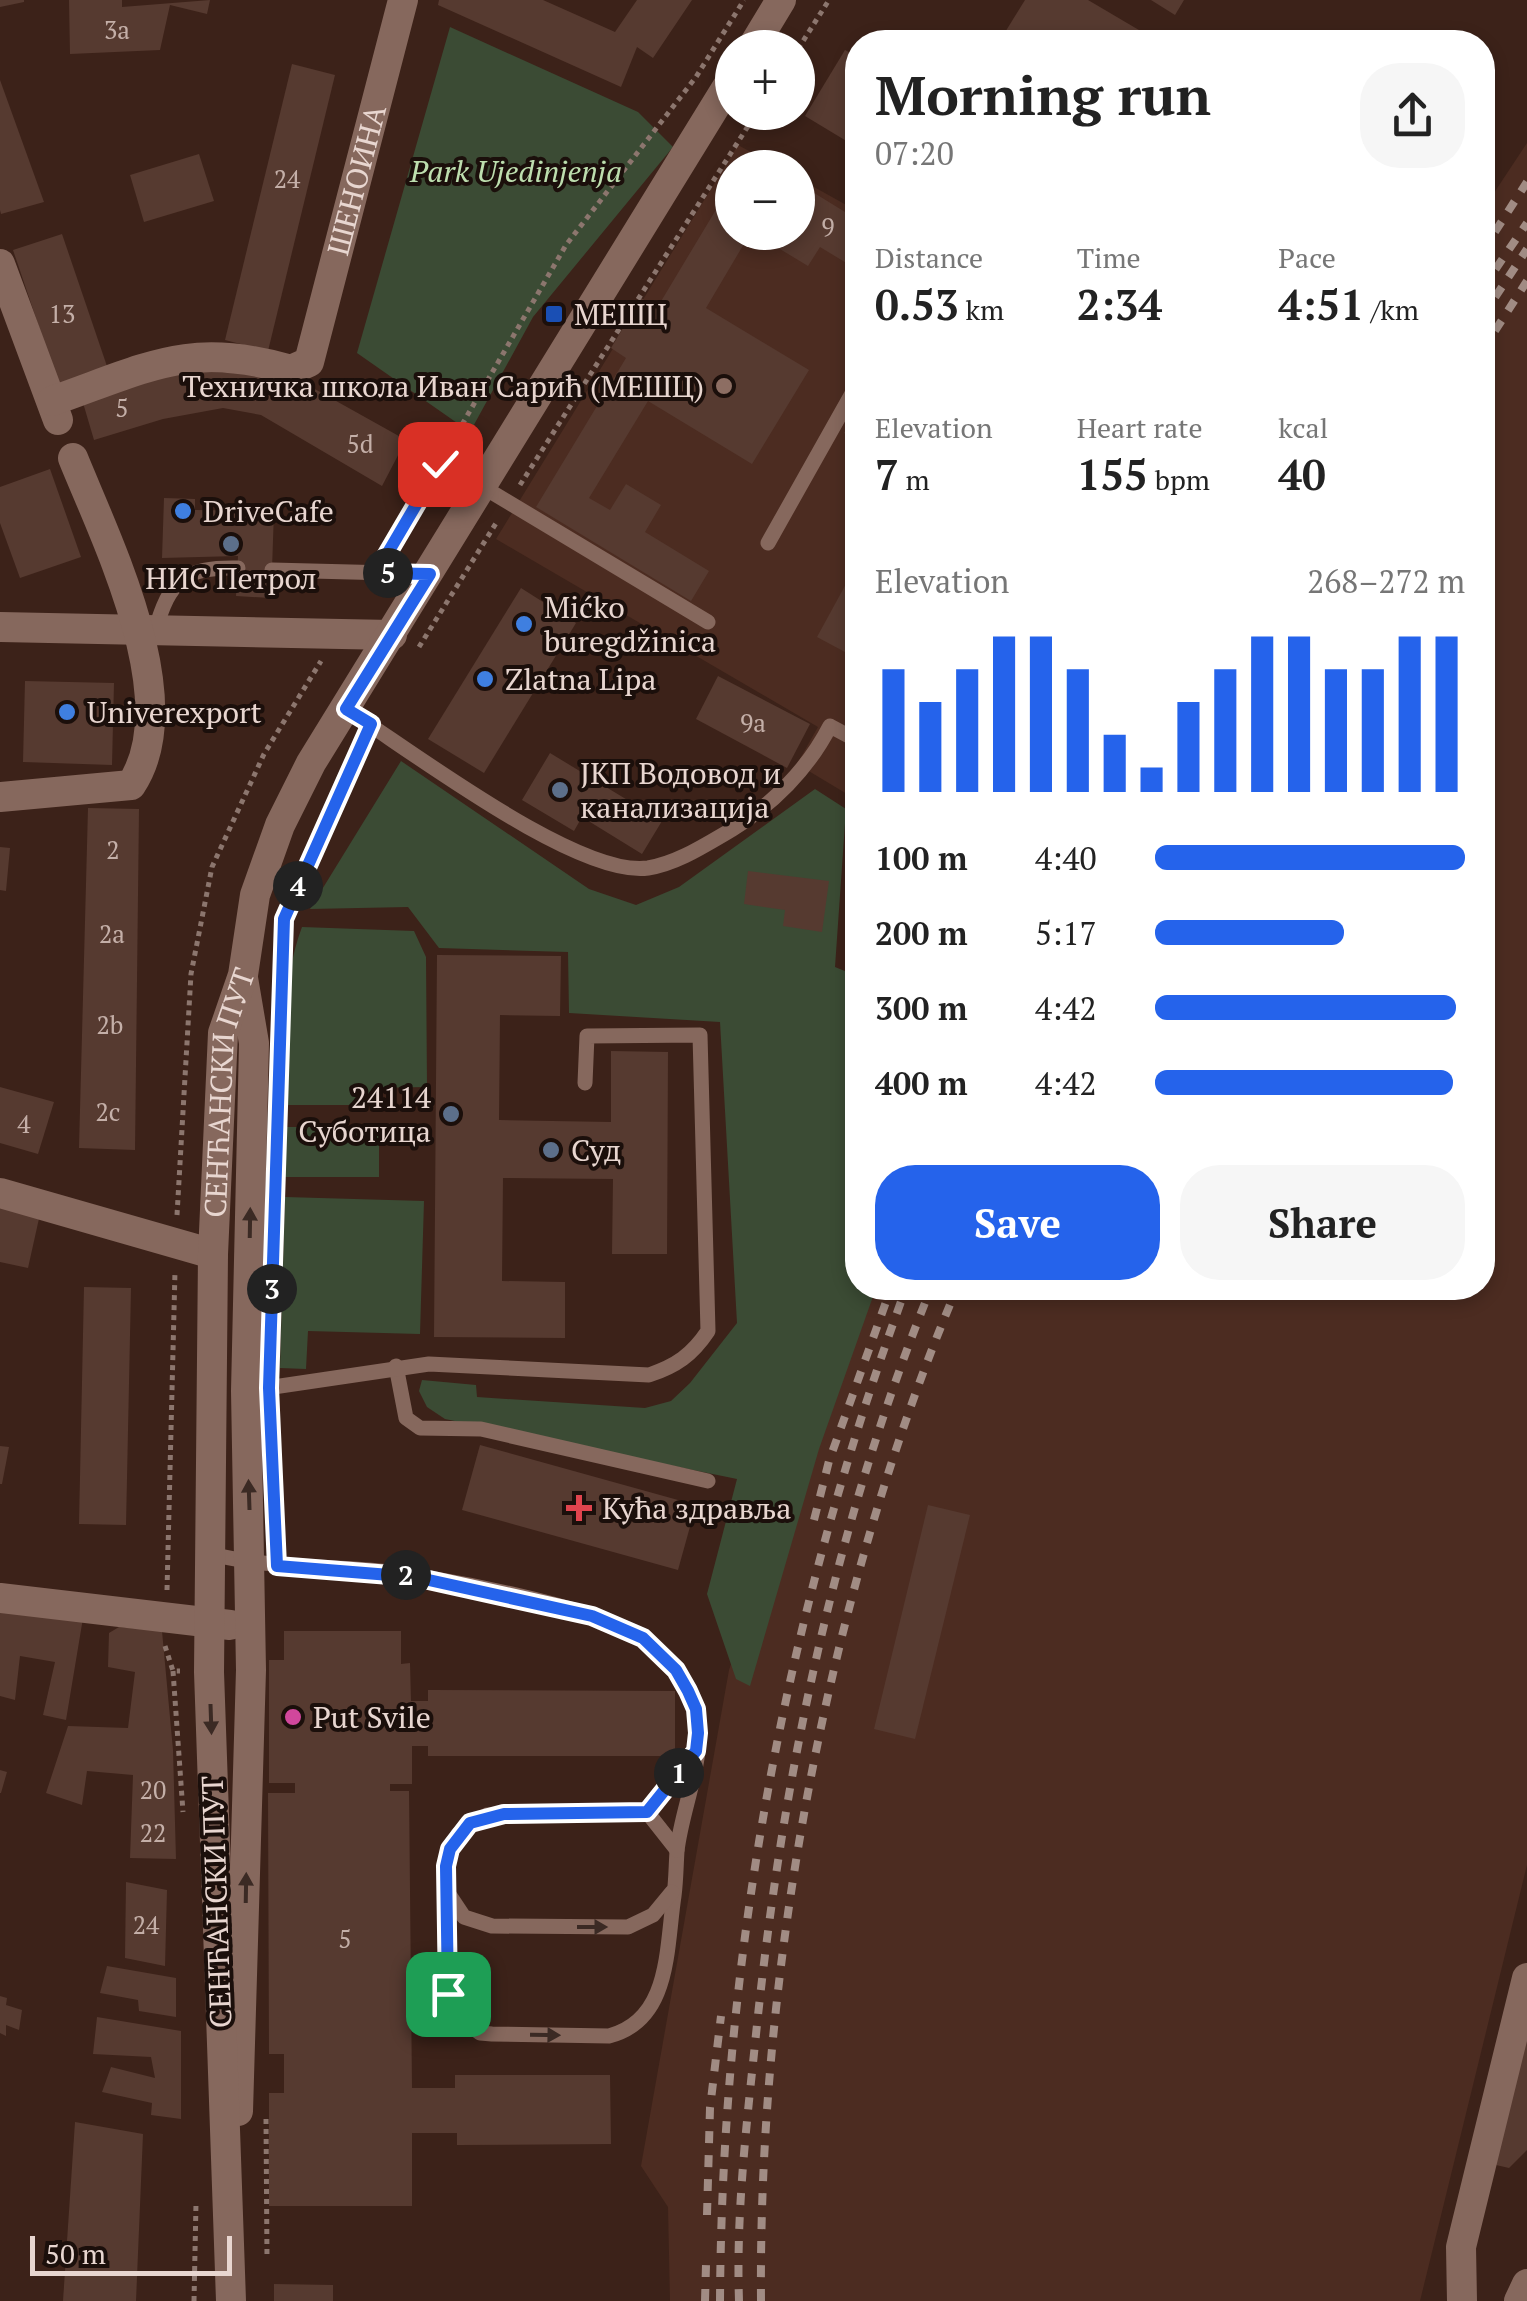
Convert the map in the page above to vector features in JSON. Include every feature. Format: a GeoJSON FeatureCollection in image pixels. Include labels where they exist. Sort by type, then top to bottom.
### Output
{"type":"FeatureCollection","features":[{"type":"Feature","properties":{"kind":"main road","name":"ШЕНОИНА"},"geometry":{"type":"LineString","coordinates":[[0,264],[55,410],[182,356],[252,359],[291,370],[309,362],[404,0]]}},
{"type":"Feature","properties":{"kind":"main road"},"geometry":{"type":"LineString","coordinates":[[763,30],[781,0]]}},
{"type":"Feature","properties":{"kind":"main road"},"geometry":{"type":"LineString","coordinates":[[243,975],[256,895],[280,825],[311,763],[358,717],[392,635],[430,574],[496,495],[715,109]]}},
{"type":"Feature","properties":{"kind":"main road"},"geometry":{"type":"LineString","coordinates":[[0,797],[131,785],[146,762],[150,734],[148,631],[73,458]]}},
{"type":"Feature","properties":{"kind":"main road"},"geometry":{"type":"LineString","coordinates":[[0,627],[392,635]]}},
{"type":"Feature","properties":{"kind":"main road","name":"СЕНЋАНСКИ ПУТ"},"geometry":{"type":"LineString","coordinates":[[231,2301],[210,1672],[213,1254],[222,1033],[243,975]]}},
{"type":"Feature","properties":{"kind":"main road","name":"СЕНЋАНСКИ ПУТ"},"geometry":{"type":"LineString","coordinates":[[230,2194],[242,2068],[251,1628],[246,1391],[254,1043],[243,975]]}},
{"type":"Feature","properties":{"kind":"main road"},"geometry":{"type":"LineString","coordinates":[[0,1193],[213,1254]]}},
{"type":"Feature","properties":{"kind":"main road"},"geometry":{"type":"LineString","coordinates":[[0,1598],[251,1628]]}},
{"type":"Feature","properties":{"kind":"main road"},"geometry":{"type":"LineString","coordinates":[[1462,2301],[1461,2247],[1527,1978]]}},
{"type":"Feature","properties":{"kind":"main road"},"geometry":{"type":"LineString","coordinates":[[1518,2301],[1527,2284]]}},
{"type":"Feature","properties":{"kind":"lane"},"geometry":{"type":"LineString","coordinates":[[768,543],[845,406]]}},
{"type":"Feature","properties":{"kind":"lane"},"geometry":{"type":"LineString","coordinates":[[496,495],[708,622]]}},
{"type":"Feature","properties":{"kind":"lane"},"geometry":{"type":"LineString","coordinates":[[148,631],[166,596],[180,579],[207,568],[238,568]]}},
{"type":"Feature","properties":{"kind":"lane"},"geometry":{"type":"LineString","coordinates":[[272,570],[430,574]]}},
{"type":"Feature","properties":{"kind":"lane"},"geometry":{"type":"LineString","coordinates":[[358,717],[567,850],[612,866],[645,869],[697,850],[742,823],[782,791],[819,749],[830,726],[845,734]]}},
{"type":"Feature","properties":{"kind":"lane"},"geometry":{"type":"LineString","coordinates":[[246,1391],[396,1366],[625,1377],[676,1366],[696,1350],[708,1330],[700,1035],[587,1036],[585,1083]]}},
{"type":"Feature","properties":{"kind":"lane"},"geometry":{"type":"LineString","coordinates":[[396,1366],[406,1418],[420,1428],[481,1429],[708,1481]]}},
{"type":"Feature","properties":{"kind":"lane"},"geometry":{"type":"LineString","coordinates":[[211,1554],[251,1564],[415,1577],[566,1609],[643,1638],[676,1670],[696,1709],[696,1751],[677,1850],[658,1999],[635,2025],[609,2036],[492,2034],[468,2026],[448,1994],[446,1885],[450,1849],[458,1834],[487,1816],[647,1812],[696,1751]]}},
{"type":"Feature","properties":{"kind":"lane"},"geometry":{"type":"LineString","coordinates":[[647,1812],[677,1850]]}},
{"type":"Feature","properties":{"kind":"lane"},"geometry":{"type":"LineString","coordinates":[[446,1885],[449,1898],[464,1917],[512,1926],[628,1926],[654,1914],[675,1886]]}},
{"type":"Feature","properties":{"kind":"path"},"geometry":{"type":"LineString","coordinates":[[376,573],[566,244],[696,77],[744,0]]}},
{"type":"Feature","properties":{"kind":"path"},"geometry":{"type":"LineString","coordinates":[[810,30],[829,0]]}},
{"type":"Feature","properties":{"kind":"path"},"geometry":{"type":"LineString","coordinates":[[410,661],[496,495],[745,130]]}},
{"type":"Feature","properties":{"kind":"path"},"geometry":{"type":"LineString","coordinates":[[210,1672],[173,1671],[165,1647],[176,1243],[191,974],[212,867],[264,754],[338,635]]}},
{"type":"Feature","properties":{"kind":"path"},"geometry":{"type":"LineString","coordinates":[[280,1036],[284,919],[358,717]]}},
{"type":"Feature","properties":{"kind":"path"},"geometry":{"type":"LineString","coordinates":[[266,2100],[267,2259]]}},
{"type":"Feature","properties":{"kind":"path"},"geometry":{"type":"LineString","coordinates":[[194,2301],[197,2186]]}},
{"type":"Feature","properties":{"kind":"shaded area"},"geometry":{"type":"Polygon","coordinates":[[[1527,143],[1527,1865],[1420,2301],[670,2301],[668,2207],[641,2166],[729,1670],[811,1439],[854,1300],[1495,1300],[1495,191],[1527,143]]]}},
{"type":"Feature","properties":{"kind":"shaded area","name":"Техничка школа Иван Сарић (МЕШЦ)"},"geometry":{"type":"Polygon","coordinates":[[[715,182],[715,250],[815,250],[815,188],[845,204],[845,793],[797,764],[818,727],[496,539],[715,182]]]}},
{"type":"Feature","properties":{"kind":"green space","name":"Park Ujedinjenja"},"geometry":{"type":"Polygon","coordinates":[[[450,27],[638,112],[673,147],[533,317],[470,432],[357,353],[450,27]]]}},
{"type":"Feature","properties":{"kind":"green space"},"geometry":{"type":"Polygon","coordinates":[[[401,761],[589,889],[636,905],[679,887],[815,789],[845,808],[835,967],[845,971],[845,1300],[872,1300],[819,1449],[750,1686],[736,1679],[707,1594],[737,1479],[445,1419],[427,1407],[419,1391],[422,1380],[476,1385],[477,1397],[645,1408],[671,1401],[690,1383],[737,1323],[720,1022],[569,1013],[568,952],[439,948],[408,907],[310,909],[401,761]]]}},
{"type":"Feature","properties":{"kind":"green space"},"geometry":{"type":"Polygon","coordinates":[[[302,927],[414,931],[426,957],[427,1087],[372,1088],[370,1105],[284,1105],[288,992],[302,927]]]}},
{"type":"Feature","properties":{"kind":"green space"},"geometry":{"type":"Polygon","coordinates":[[[282,1127],[379,1127],[379,1177],[282,1177],[282,1127]]]}},
{"type":"Feature","properties":{"kind":"green space"},"geometry":{"type":"Polygon","coordinates":[[[285,1197],[424,1201],[420,1334],[308,1331],[306,1369],[280,1368],[285,1197]]]}},
{"type":"Feature","properties":{"kind":"building"},"geometry":{"type":"Polygon","coordinates":[[[0,0],[24,0],[24,2],[0,7],[0,0]]]}},
{"type":"Feature","properties":{"kind":"building"},"geometry":{"type":"Polygon","coordinates":[[[69,0],[122,0],[122,7],[210,0],[207,14],[170,5],[160,50],[70,54],[69,0]]]}},
{"type":"Feature","properties":{"kind":"building"},"geometry":{"type":"Polygon","coordinates":[[[439,0],[543,0],[615,32],[637,0],[692,0],[653,58],[637,47],[621,87],[438,5],[439,0]]]}},
{"type":"Feature","properties":{"kind":"building"},"geometry":{"type":"Polygon","coordinates":[[[1025,0],[1088,0],[1139,30],[1006,30],[1025,0]]]}},
{"type":"Feature","properties":{"kind":"building"},"geometry":{"type":"Polygon","coordinates":[[[1151,0],[1184,0],[1175,15],[1151,0]]]}},
{"type":"Feature","properties":{"kind":"building"},"geometry":{"type":"Polygon","coordinates":[[[845,50],[845,140],[815,122],[815,100],[845,50]]]}},
{"type":"Feature","properties":{"kind":"building"},"geometry":{"type":"Polygon","coordinates":[[[292,64],[335,75],[268,351],[225,340],[292,64]]]}},
{"type":"Feature","properties":{"kind":"building"},"geometry":{"type":"Polygon","coordinates":[[[0,80],[44,202],[1,214],[0,210],[0,80]]]}},
{"type":"Feature","properties":{"kind":"building"},"geometry":{"type":"Polygon","coordinates":[[[199,154],[214,201],[144,222],[130,175],[199,154]]]}},
{"type":"Feature","properties":{"kind":"building"},"geometry":{"type":"Polygon","coordinates":[[[815,193],[845,212],[845,262],[820,247],[808,266],[782,250],[815,250],[815,193]]]}},
{"type":"Feature","properties":{"kind":"building"},"geometry":{"type":"Polygon","coordinates":[[[715,211],[715,250],[740,250],[706,308],[809,370],[752,464],[648,401],[589,498],[610,510],[626,484],[661,505],[645,532],[709,571],[691,601],[536,507],[626,358],[611,348],[641,298],[657,308],[715,211]]]}},
{"type":"Feature","properties":{"kind":"building"},"geometry":{"type":"Polygon","coordinates":[[[62,234],[110,375],[61,392],[13,250],[62,234]]]}},
{"type":"Feature","properties":{"kind":"building"},"geometry":{"type":"Polygon","coordinates":[[[154,372],[286,373],[406,440],[382,486],[261,415],[223,408],[163,419],[94,440],[81,396],[154,372]]]}},
{"type":"Feature","properties":{"kind":"building"},"geometry":{"type":"Polygon","coordinates":[[[50,469],[81,557],[20,578],[0,523],[0,487],[50,469]]]}},
{"type":"Feature","properties":{"kind":"building"},"geometry":{"type":"Polygon","coordinates":[[[164,498],[195,499],[195,510],[274,511],[271,598],[236,596],[238,556],[162,558],[164,498]]]}},
{"type":"Feature","properties":{"kind":"building"},"geometry":{"type":"Polygon","coordinates":[[[845,586],[845,652],[817,637],[845,586]]]}},
{"type":"Feature","properties":{"kind":"building"},"geometry":{"type":"Polygon","coordinates":[[[521,588],[576,623],[484,773],[428,739],[521,588]]]}},
{"type":"Feature","properties":{"kind":"building"},"geometry":{"type":"Polygon","coordinates":[[[718,676],[810,724],[787,768],[696,719],[718,676]]]}},
{"type":"Feature","properties":{"kind":"building"},"geometry":{"type":"Polygon","coordinates":[[[25,681],[114,683],[112,765],[23,762],[25,681]]]}},
{"type":"Feature","properties":{"kind":"building"},"geometry":{"type":"Polygon","coordinates":[[[550,753],[662,821],[642,854],[582,817],[574,831],[522,800],[550,753]]]}},
{"type":"Feature","properties":{"kind":"building"},"geometry":{"type":"Polygon","coordinates":[[[88,808],[139,809],[135,1150],[79,1148],[88,808]]]}},
{"type":"Feature","properties":{"kind":"building"},"geometry":{"type":"Polygon","coordinates":[[[0,847],[10,848],[6,891],[0,890],[0,847]]]}},
{"type":"Feature","properties":{"kind":"building"},"geometry":{"type":"Polygon","coordinates":[[[748,871],[829,881],[822,932],[783,926],[785,910],[744,904],[748,871]]]}},
{"type":"Feature","properties":{"kind":"building","name":"Суд"},"geometry":{"type":"Polygon","coordinates":[[[437,955],[561,956],[560,1016],[500,1015],[499,1120],[611,1122],[611,1051],[668,1052],[667,1254],[612,1254],[613,1179],[503,1178],[502,1281],[565,1282],[565,1338],[434,1337],[437,955]]]}},
{"type":"Feature","properties":{"kind":"building"},"geometry":{"type":"Polygon","coordinates":[[[0,1087],[54,1102],[38,1154],[0,1143],[0,1087]]]}},
{"type":"Feature","properties":{"kind":"building"},"geometry":{"type":"Polygon","coordinates":[[[0,1205],[40,1214],[28,1268],[0,1262],[0,1205]]]}},
{"type":"Feature","properties":{"kind":"building"},"geometry":{"type":"Polygon","coordinates":[[[84,1287],[131,1288],[126,1525],[79,1524],[84,1287]]]}},
{"type":"Feature","properties":{"kind":"building","name":"Кућа здравља"},"geometry":{"type":"Polygon","coordinates":[[[480,1445],[696,1505],[678,1570],[462,1510],[480,1445]]]}},
{"type":"Feature","properties":{"kind":"building"},"geometry":{"type":"Polygon","coordinates":[[[0,1446],[9,1447],[2,1484],[0,1484],[0,1446]]]}},
{"type":"Feature","properties":{"kind":"building"},"geometry":{"type":"Polygon","coordinates":[[[928,1505],[970,1515],[915,1739],[874,1729],[928,1505]]]}},
{"type":"Feature","properties":{"kind":"building"},"geometry":{"type":"Polygon","coordinates":[[[0,1608],[83,1618],[66,1720],[43,1715],[55,1662],[20,1656],[15,1700],[0,1696],[0,1608]]]}},
{"type":"Feature","properties":{"kind":"building"},"geometry":{"type":"Polygon","coordinates":[[[119,1627],[162,1631],[173,1750],[176,1859],[130,1858],[133,1775],[87,1771],[82,1805],[46,1793],[68,1726],[128,1728],[135,1672],[108,1667],[109,1633],[119,1627]]]}},
{"type":"Feature","properties":{"kind":"building"},"geometry":{"type":"Polygon","coordinates":[[[284,1631],[401,1631],[401,1664],[410,1663],[411,1701],[428,1701],[428,1690],[675,1691],[675,1756],[428,1756],[428,1746],[412,1746],[412,1784],[390,1784],[390,1791],[409,1791],[412,2088],[455,2088],[455,2075],[610,2075],[611,2144],[457,2145],[457,2133],[412,2133],[412,2206],[269,2206],[269,2093],[284,2093],[284,2054],[269,2054],[268,1793],[295,1793],[295,1783],[269,1783],[269,1660],[284,1660],[284,1631]]]}},
{"type":"Feature","properties":{"kind":"building"},"geometry":{"type":"Polygon","coordinates":[[[0,1770],[7,1772],[1,1793],[0,1793],[0,1770]]]}},
{"type":"Feature","properties":{"kind":"building"},"geometry":{"type":"Polygon","coordinates":[[[126,1882],[167,1890],[165,1966],[125,1958],[126,1882]]]}},
{"type":"Feature","properties":{"kind":"building"},"geometry":{"type":"Polygon","coordinates":[[[107,1966],[176,1978],[176,2017],[139,2011],[138,2000],[100,1993],[107,1966]]]}},
{"type":"Feature","properties":{"kind":"building"},"geometry":{"type":"Polygon","coordinates":[[[0,1996],[7,1998],[6,2005],[22,2010],[19,2030],[6,2025],[6,2036],[0,2033],[0,1996]]]}},
{"type":"Feature","properties":{"kind":"building"},"geometry":{"type":"Polygon","coordinates":[[[97,2017],[181,2031],[181,2119],[151,2115],[152,2103],[102,2092],[111,2067],[155,2078],[151,2057],[93,2054],[97,2017]]]}},
{"type":"Feature","properties":{"kind":"building"},"geometry":{"type":"Polygon","coordinates":[[[1527,2029],[1527,2150],[1509,2168],[1496,2165],[1527,2029]]]}},
{"type":"Feature","properties":{"kind":"building"},"geometry":{"type":"Polygon","coordinates":[[[75,2122],[143,2134],[136,2301],[63,2301],[75,2122]]]}},
{"type":"Feature","properties":{"kind":"building"},"geometry":{"type":"Polygon","coordinates":[[[274,2284],[333,2285],[333,2301],[274,2301],[274,2284]]]}},
{"type":"Feature","properties":{"kind":"railway"},"geometry":{"type":"LineString","coordinates":[[1495,232],[1527,182]]}},
{"type":"Feature","properties":{"kind":"railway"},"geometry":{"type":"LineString","coordinates":[[1495,270],[1527,223]]}},
{"type":"Feature","properties":{"kind":"railway"},"geometry":{"type":"LineString","coordinates":[[1495,297],[1527,249]]}},
{"type":"Feature","properties":{"kind":"railway"},"geometry":{"type":"LineString","coordinates":[[1495,331],[1527,281]]}},
{"type":"Feature","properties":{"kind":"railway"},"geometry":{"type":"LineString","coordinates":[[814,1520],[829,1461],[887,1300]]}},
{"type":"Feature","properties":{"kind":"railway"},"geometry":{"type":"LineString","coordinates":[[720,2301],[733,2042],[769,1786],[795,1660],[827,1535],[902,1300]]}},
{"type":"Feature","properties":{"kind":"railway"},"geometry":{"type":"LineString","coordinates":[[739,2301],[745,2140],[766,1947],[796,1755],[839,1565],[896,1379],[926,1300]]}},
{"type":"Feature","properties":{"kind":"railway"},"geometry":{"type":"LineString","coordinates":[[761,2301],[763,2175],[772,2046],[810,1784],[838,1654],[872,1527],[911,1405],[952,1300]]}},
{"type":"Feature","properties":{"kind":"railway"},"geometry":{"type":"LineString","coordinates":[[707,2215],[710,2108],[721,2016]]}},
{"type":"Feature","properties":{"kind":"railway"},"geometry":{"type":"LineString","coordinates":[[705,2301],[706,2265]]}},
{"type":"Feature","properties":{"kind":"place","name":"МЕШЦ"},"geometry":{"type":"Point","coordinates":[554,314]}},
{"type":"Feature","properties":{"kind":"place","name":"Техничка школа Иван Сарић (МЕШЦ)"},"geometry":{"type":"Point","coordinates":[724,386]}},
{"type":"Feature","properties":{"kind":"place","name":"DriveCafe"},"geometry":{"type":"Point","coordinates":[183,511]}},
{"type":"Feature","properties":{"kind":"place","name":"НИС Петрол"},"geometry":{"type":"Point","coordinates":[231,544]}},
{"type":"Feature","properties":{"kind":"place","name":"Mićko buregdžinica"},"geometry":{"type":"Point","coordinates":[524,624]}},
{"type":"Feature","properties":{"kind":"place","name":"Zlatna Lipa"},"geometry":{"type":"Point","coordinates":[485,679]}},
{"type":"Feature","properties":{"kind":"place","name":"Univerexport"},"geometry":{"type":"Point","coordinates":[67,712]}},
{"type":"Feature","properties":{"kind":"place","name":"ЈКП Водовод и канализација"},"geometry":{"type":"Point","coordinates":[560,790]}},
{"type":"Feature","properties":{"kind":"place","name":"24114 Суботица"},"geometry":{"type":"Point","coordinates":[451,1114]}},
{"type":"Feature","properties":{"kind":"place","name":"Суд"},"geometry":{"type":"Point","coordinates":[551,1150]}},
{"type":"Feature","properties":{"kind":"place","name":"Кућа здравља"},"geometry":{"type":"Point","coordinates":[579,1508]}},
{"type":"Feature","properties":{"kind":"place","name":"Put Svile"},"geometry":{"type":"Point","coordinates":[293,1717]}},
{"type":"Feature","properties":{"kind":"route"},"geometry":{"type":"LineString","coordinates":[[440,464],[376,573],[430,574],[346,709],[371,724],[284,919],[269,1388],[277,1566],[372,1570],[415,1577],[566,1609],[618,1626],[643,1638],[676,1670],[696,1709],[698,1733],[696,1751],[647,1812],[504,1814],[470,1823],[458,1834],[446,1866],[448,1994]]}}]}
